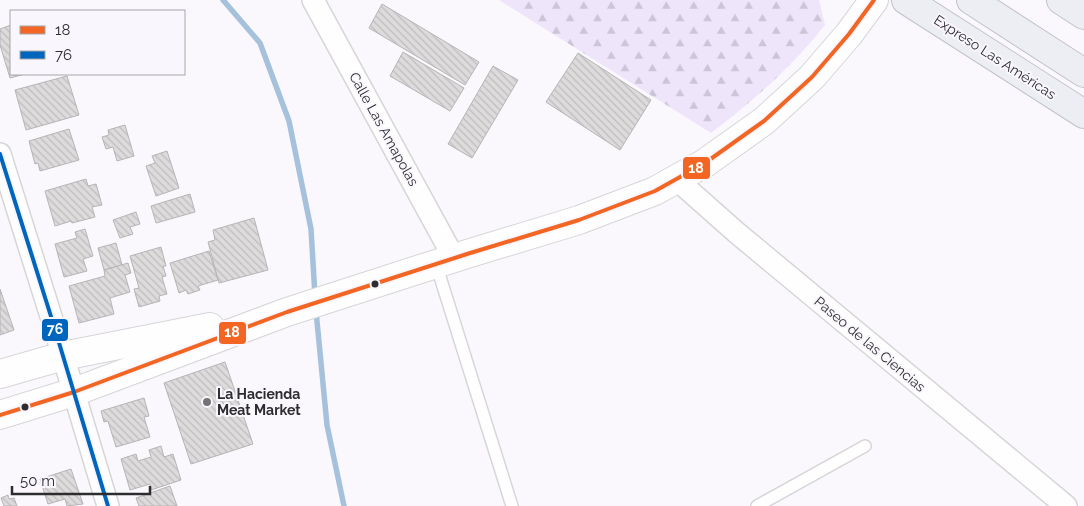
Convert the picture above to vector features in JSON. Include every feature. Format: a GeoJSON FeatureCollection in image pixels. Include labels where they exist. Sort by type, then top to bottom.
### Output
{"type":"FeatureCollection","features":[{"type":"Feature","properties":{"kind":"highway","name":"Expreso Las Américas"},"geometry":{"type":"LineString","coordinates":[[906,0],[1084,114]]}},
{"type":"Feature","properties":{"kind":"highway"},"geometry":{"type":"LineString","coordinates":[[971,0],[1084,73]]}},
{"type":"Feature","properties":{"kind":"highway"},"geometry":{"type":"LineString","coordinates":[[1061,0],[1084,15]]}},
{"type":"Feature","properties":{"kind":"street","name":"Calle Las Amapolas"},"geometry":{"type":"LineString","coordinates":[[313,0],[445,261]]}},
{"type":"Feature","properties":{"kind":"street"},"geometry":{"type":"LineString","coordinates":[[0,415],[74,392],[287,312],[579,220],[654,191],[705,164],[764,121],[812,77],[849,34],[874,0]]}},
{"type":"Feature","properties":{"kind":"street"},"geometry":{"type":"LineString","coordinates":[[0,154],[108,506]]}},
{"type":"Feature","properties":{"kind":"street","name":"Paseo de las Ciencias"},"geometry":{"type":"LineString","coordinates":[[676,179],[737,233],[1066,506]]}},
{"type":"Feature","properties":{"kind":"street"},"geometry":{"type":"LineString","coordinates":[[0,374],[62,356],[287,312]]}},
{"type":"Feature","properties":{"kind":"lane"},"geometry":{"type":"LineString","coordinates":[[445,261],[512,506]]}},
{"type":"Feature","properties":{"kind":"lane"},"geometry":{"type":"LineString","coordinates":[[757,506],[865,446]]}},
{"type":"Feature","properties":{"kind":"green space"},"geometry":{"type":"Polygon","coordinates":[[[499,0],[819,0],[825,25],[771,83],[711,133],[499,0]]]}},
{"type":"Feature","properties":{"kind":"building"},"geometry":{"type":"Polygon","coordinates":[[[382,4],[479,62],[465,85],[369,28],[382,4]]]}},
{"type":"Feature","properties":{"kind":"building"},"geometry":{"type":"Polygon","coordinates":[[[10,25],[10,75],[21,75],[10,78],[0,45],[0,29],[10,25]]]}},
{"type":"Feature","properties":{"kind":"building"},"geometry":{"type":"Polygon","coordinates":[[[403,52],[464,88],[450,111],[390,76],[403,52]]]}},
{"type":"Feature","properties":{"kind":"building"},"geometry":{"type":"Polygon","coordinates":[[[578,53],[651,100],[620,150],[546,102],[578,53]]]}},
{"type":"Feature","properties":{"kind":"building"},"geometry":{"type":"Polygon","coordinates":[[[493,66],[518,80],[472,158],[448,144],[493,66]]]}},
{"type":"Feature","properties":{"kind":"building"},"geometry":{"type":"Polygon","coordinates":[[[67,76],[79,115],[26,130],[15,90],[67,76]]]}},
{"type":"Feature","properties":{"kind":"building"},"geometry":{"type":"Polygon","coordinates":[[[125,125],[134,156],[117,161],[113,147],[106,149],[102,137],[109,135],[108,130],[125,125]]]}},
{"type":"Feature","properties":{"kind":"building"},"geometry":{"type":"Polygon","coordinates":[[[69,129],[79,160],[40,171],[38,163],[35,164],[29,141],[69,129]]]}},
{"type":"Feature","properties":{"kind":"building"},"geometry":{"type":"Polygon","coordinates":[[[167,151],[179,188],[156,196],[146,166],[155,163],[152,156],[167,151]]]}},
{"type":"Feature","properties":{"kind":"building"},"geometry":{"type":"Polygon","coordinates":[[[86,179],[88,186],[96,184],[102,205],[92,207],[95,217],[55,226],[45,191],[86,179]]]}},
{"type":"Feature","properties":{"kind":"building"},"geometry":{"type":"Polygon","coordinates":[[[190,194],[195,212],[156,223],[151,206],[190,194]]]}},
{"type":"Feature","properties":{"kind":"building"},"geometry":{"type":"Polygon","coordinates":[[[136,212],[140,224],[130,227],[133,234],[120,238],[113,220],[136,212]]]}},
{"type":"Feature","properties":{"kind":"building"},"geometry":{"type":"Polygon","coordinates":[[[254,218],[268,270],[219,283],[208,242],[215,240],[213,230],[254,218]]]}},
{"type":"Feature","properties":{"kind":"building"},"geometry":{"type":"Polygon","coordinates":[[[85,229],[93,256],[83,259],[87,271],[64,277],[55,244],[77,238],[75,232],[85,229]]]}},
{"type":"Feature","properties":{"kind":"building"},"geometry":{"type":"Polygon","coordinates":[[[116,243],[122,265],[104,270],[98,248],[116,243]]]}},
{"type":"Feature","properties":{"kind":"building"},"geometry":{"type":"Polygon","coordinates":[[[161,247],[166,266],[163,266],[166,276],[162,277],[167,294],[159,296],[160,301],[139,307],[134,289],[139,288],[130,256],[161,247]]]}},
{"type":"Feature","properties":{"kind":"building"},"geometry":{"type":"Polygon","coordinates":[[[209,251],[218,280],[198,286],[200,290],[188,294],[186,290],[179,293],[170,263],[209,251]]]}},
{"type":"Feature","properties":{"kind":"building"},"geometry":{"type":"Polygon","coordinates":[[[128,263],[131,273],[125,275],[130,292],[110,298],[114,314],[79,323],[69,286],[105,276],[104,270],[128,263]]]}},
{"type":"Feature","properties":{"kind":"building"},"geometry":{"type":"Polygon","coordinates":[[[0,289],[14,330],[0,335],[0,289]]]}},
{"type":"Feature","properties":{"kind":"building"},"geometry":{"type":"Polygon","coordinates":[[[225,362],[253,444],[191,464],[164,383],[225,362]]]}},
{"type":"Feature","properties":{"kind":"building"},"geometry":{"type":"Polygon","coordinates":[[[144,398],[149,416],[144,417],[150,437],[116,447],[108,421],[104,422],[101,411],[144,398]]]}},
{"type":"Feature","properties":{"kind":"building"},"geometry":{"type":"Polygon","coordinates":[[[161,446],[164,457],[173,454],[181,480],[151,490],[150,484],[130,490],[121,459],[136,454],[138,461],[151,457],[149,450],[161,446]]]}},
{"type":"Feature","properties":{"kind":"building"},"geometry":{"type":"Polygon","coordinates":[[[71,469],[83,504],[67,506],[65,499],[48,504],[40,479],[71,469]]]}},
{"type":"Feature","properties":{"kind":"building"},"geometry":{"type":"Polygon","coordinates":[[[170,486],[177,506],[139,506],[136,498],[170,486]]]}},
{"type":"Feature","properties":{"kind":"building"},"geometry":{"type":"Polygon","coordinates":[[[8,495],[9,499],[14,498],[17,506],[4,506],[1,498],[8,495]]]}},
{"type":"Feature","properties":{"kind":"waterway"},"geometry":{"type":"LineString","coordinates":[[223,0],[260,43],[289,121],[311,229],[315,296]]}},
{"type":"Feature","properties":{"kind":"waterway"},"geometry":{"type":"LineString","coordinates":[[316,311],[327,425],[344,506]]}},
{"type":"Feature","properties":{"kind":"transit line","name":"18"},"geometry":{"type":"LineString","coordinates":[[0,415],[74,392],[287,312],[579,220],[655,191],[705,163],[764,121],[812,77],[849,34],[874,0]]}},
{"type":"Feature","properties":{"kind":"transit line","name":"76"},"geometry":{"type":"LineString","coordinates":[[0,154],[108,506]]}},
{"type":"Feature","properties":{"kind":"place","name":"La Hacienda Meat Market"},"geometry":{"type":"Point","coordinates":[207,402]}}]}
